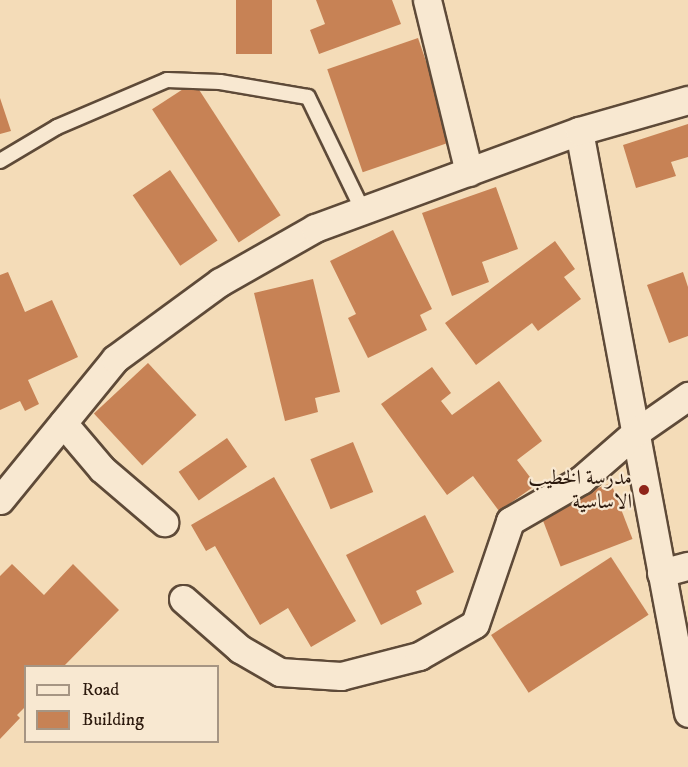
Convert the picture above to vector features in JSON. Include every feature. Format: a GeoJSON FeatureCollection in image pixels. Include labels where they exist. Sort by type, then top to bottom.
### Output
{"type":"FeatureCollection","features":[{"type":"Feature","properties":{"kind":"street"},"geometry":{"type":"LineString","coordinates":[[427,0],[469,172]]}},
{"type":"Feature","properties":{"kind":"street"},"geometry":{"type":"LineString","coordinates":[[0,500],[115,359],[220,282],[315,228],[579,132],[688,100]]}},
{"type":"Feature","properties":{"kind":"street"},"geometry":{"type":"LineString","coordinates":[[579,132],[688,713]]}},
{"type":"Feature","properties":{"kind":"street"},"geometry":{"type":"LineString","coordinates":[[183,599],[240,649],[280,672],[341,676],[420,656],[475,624],[510,521],[581,480],[635,433],[688,396]]}},
{"type":"Feature","properties":{"kind":"street"},"geometry":{"type":"LineString","coordinates":[[63,423],[102,469],[164,522]]}},
{"type":"Feature","properties":{"kind":"street"},"geometry":{"type":"LineString","coordinates":[[661,573],[688,566]]}},
{"type":"Feature","properties":{"kind":"lane"},"geometry":{"type":"LineString","coordinates":[[0,161],[57,127],[167,80],[220,82],[308,97],[363,211]]}},
{"type":"Feature","properties":{"kind":"building"},"geometry":{"type":"Polygon","coordinates":[[[236,0],[272,0],[272,54],[236,54],[236,0]]]}},
{"type":"Feature","properties":{"kind":"building"},"geometry":{"type":"Polygon","coordinates":[[[316,0],[392,0],[401,24],[319,54],[310,30],[325,24],[316,0]]]}},
{"type":"Feature","properties":{"kind":"building"},"geometry":{"type":"Polygon","coordinates":[[[418,38],[453,141],[363,172],[327,69],[418,38]]]}},
{"type":"Feature","properties":{"kind":"building"},"geometry":{"type":"Polygon","coordinates":[[[194,82],[281,215],[239,243],[152,109],[194,82]]]}},
{"type":"Feature","properties":{"kind":"building"},"geometry":{"type":"Polygon","coordinates":[[[0,98],[11,131],[0,134],[0,98]]]}},
{"type":"Feature","properties":{"kind":"building"},"geometry":{"type":"Polygon","coordinates":[[[688,124],[688,157],[671,162],[676,176],[636,188],[623,145],[688,124]]]}},
{"type":"Feature","properties":{"kind":"building"},"geometry":{"type":"Polygon","coordinates":[[[170,170],[218,240],[180,266],[133,195],[170,170]]]}},
{"type":"Feature","properties":{"kind":"building"},"geometry":{"type":"Polygon","coordinates":[[[496,187],[518,249],[482,262],[489,282],[452,296],[422,213],[496,187]]]}},
{"type":"Feature","properties":{"kind":"building"},"geometry":{"type":"Polygon","coordinates":[[[393,230],[432,309],[420,315],[427,330],[368,358],[348,318],[356,314],[330,261],[393,230]]]}},
{"type":"Feature","properties":{"kind":"building"},"geometry":{"type":"Polygon","coordinates":[[[555,241],[575,269],[564,277],[581,299],[538,331],[532,323],[476,365],[445,323],[555,241]]]}},
{"type":"Feature","properties":{"kind":"building"},"geometry":{"type":"Polygon","coordinates":[[[8,272],[25,312],[52,300],[78,357],[28,380],[39,404],[25,411],[20,401],[0,410],[0,275],[8,272]]]}},
{"type":"Feature","properties":{"kind":"building"},"geometry":{"type":"Polygon","coordinates":[[[683,272],[688,287],[688,336],[669,343],[647,285],[683,272]]]}},
{"type":"Feature","properties":{"kind":"building"},"geometry":{"type":"Polygon","coordinates":[[[313,279],[340,392],[315,398],[318,412],[285,421],[254,293],[313,279]]]}},
{"type":"Feature","properties":{"kind":"building"},"geometry":{"type":"Polygon","coordinates":[[[148,363],[196,415],[142,465],[94,413],[148,363]]]}},
{"type":"Feature","properties":{"kind":"building"},"geometry":{"type":"Polygon","coordinates":[[[432,367],[451,393],[441,401],[452,415],[499,381],[542,441],[517,460],[536,485],[499,511],[473,476],[447,495],[381,404],[432,367]]]}},
{"type":"Feature","properties":{"kind":"building"},"geometry":{"type":"Polygon","coordinates":[[[227,438],[247,467],[199,501],[179,472],[227,438]]]}},
{"type":"Feature","properties":{"kind":"building"},"geometry":{"type":"Polygon","coordinates":[[[353,442],[373,492],[331,509],[310,459],[353,442]]]}},
{"type":"Feature","properties":{"kind":"building"},"geometry":{"type":"Polygon","coordinates":[[[274,477],[356,621],[311,647],[288,608],[260,625],[215,546],[206,551],[191,525],[274,477]]]}},
{"type":"Feature","properties":{"kind":"building"},"geometry":{"type":"Polygon","coordinates":[[[611,483],[633,539],[561,567],[539,511],[611,483]]]}},
{"type":"Feature","properties":{"kind":"building"},"geometry":{"type":"Polygon","coordinates":[[[425,515],[454,572],[416,591],[422,604],[381,625],[346,555],[425,515]]]}},
{"type":"Feature","properties":{"kind":"building"},"geometry":{"type":"Polygon","coordinates":[[[611,557],[649,615],[529,693],[491,635],[611,557]]]}},
{"type":"Feature","properties":{"kind":"building"},"geometry":{"type":"Polygon","coordinates":[[[12,564],[44,595],[73,564],[119,610],[65,665],[24,665],[24,708],[17,715],[20,718],[0,739],[0,576],[12,564]]]}},
{"type":"Feature","properties":{"kind":"place","name":"مدرسة الخطيب الاساسية"},"geometry":{"type":"Point","coordinates":[644,490]}}]}
